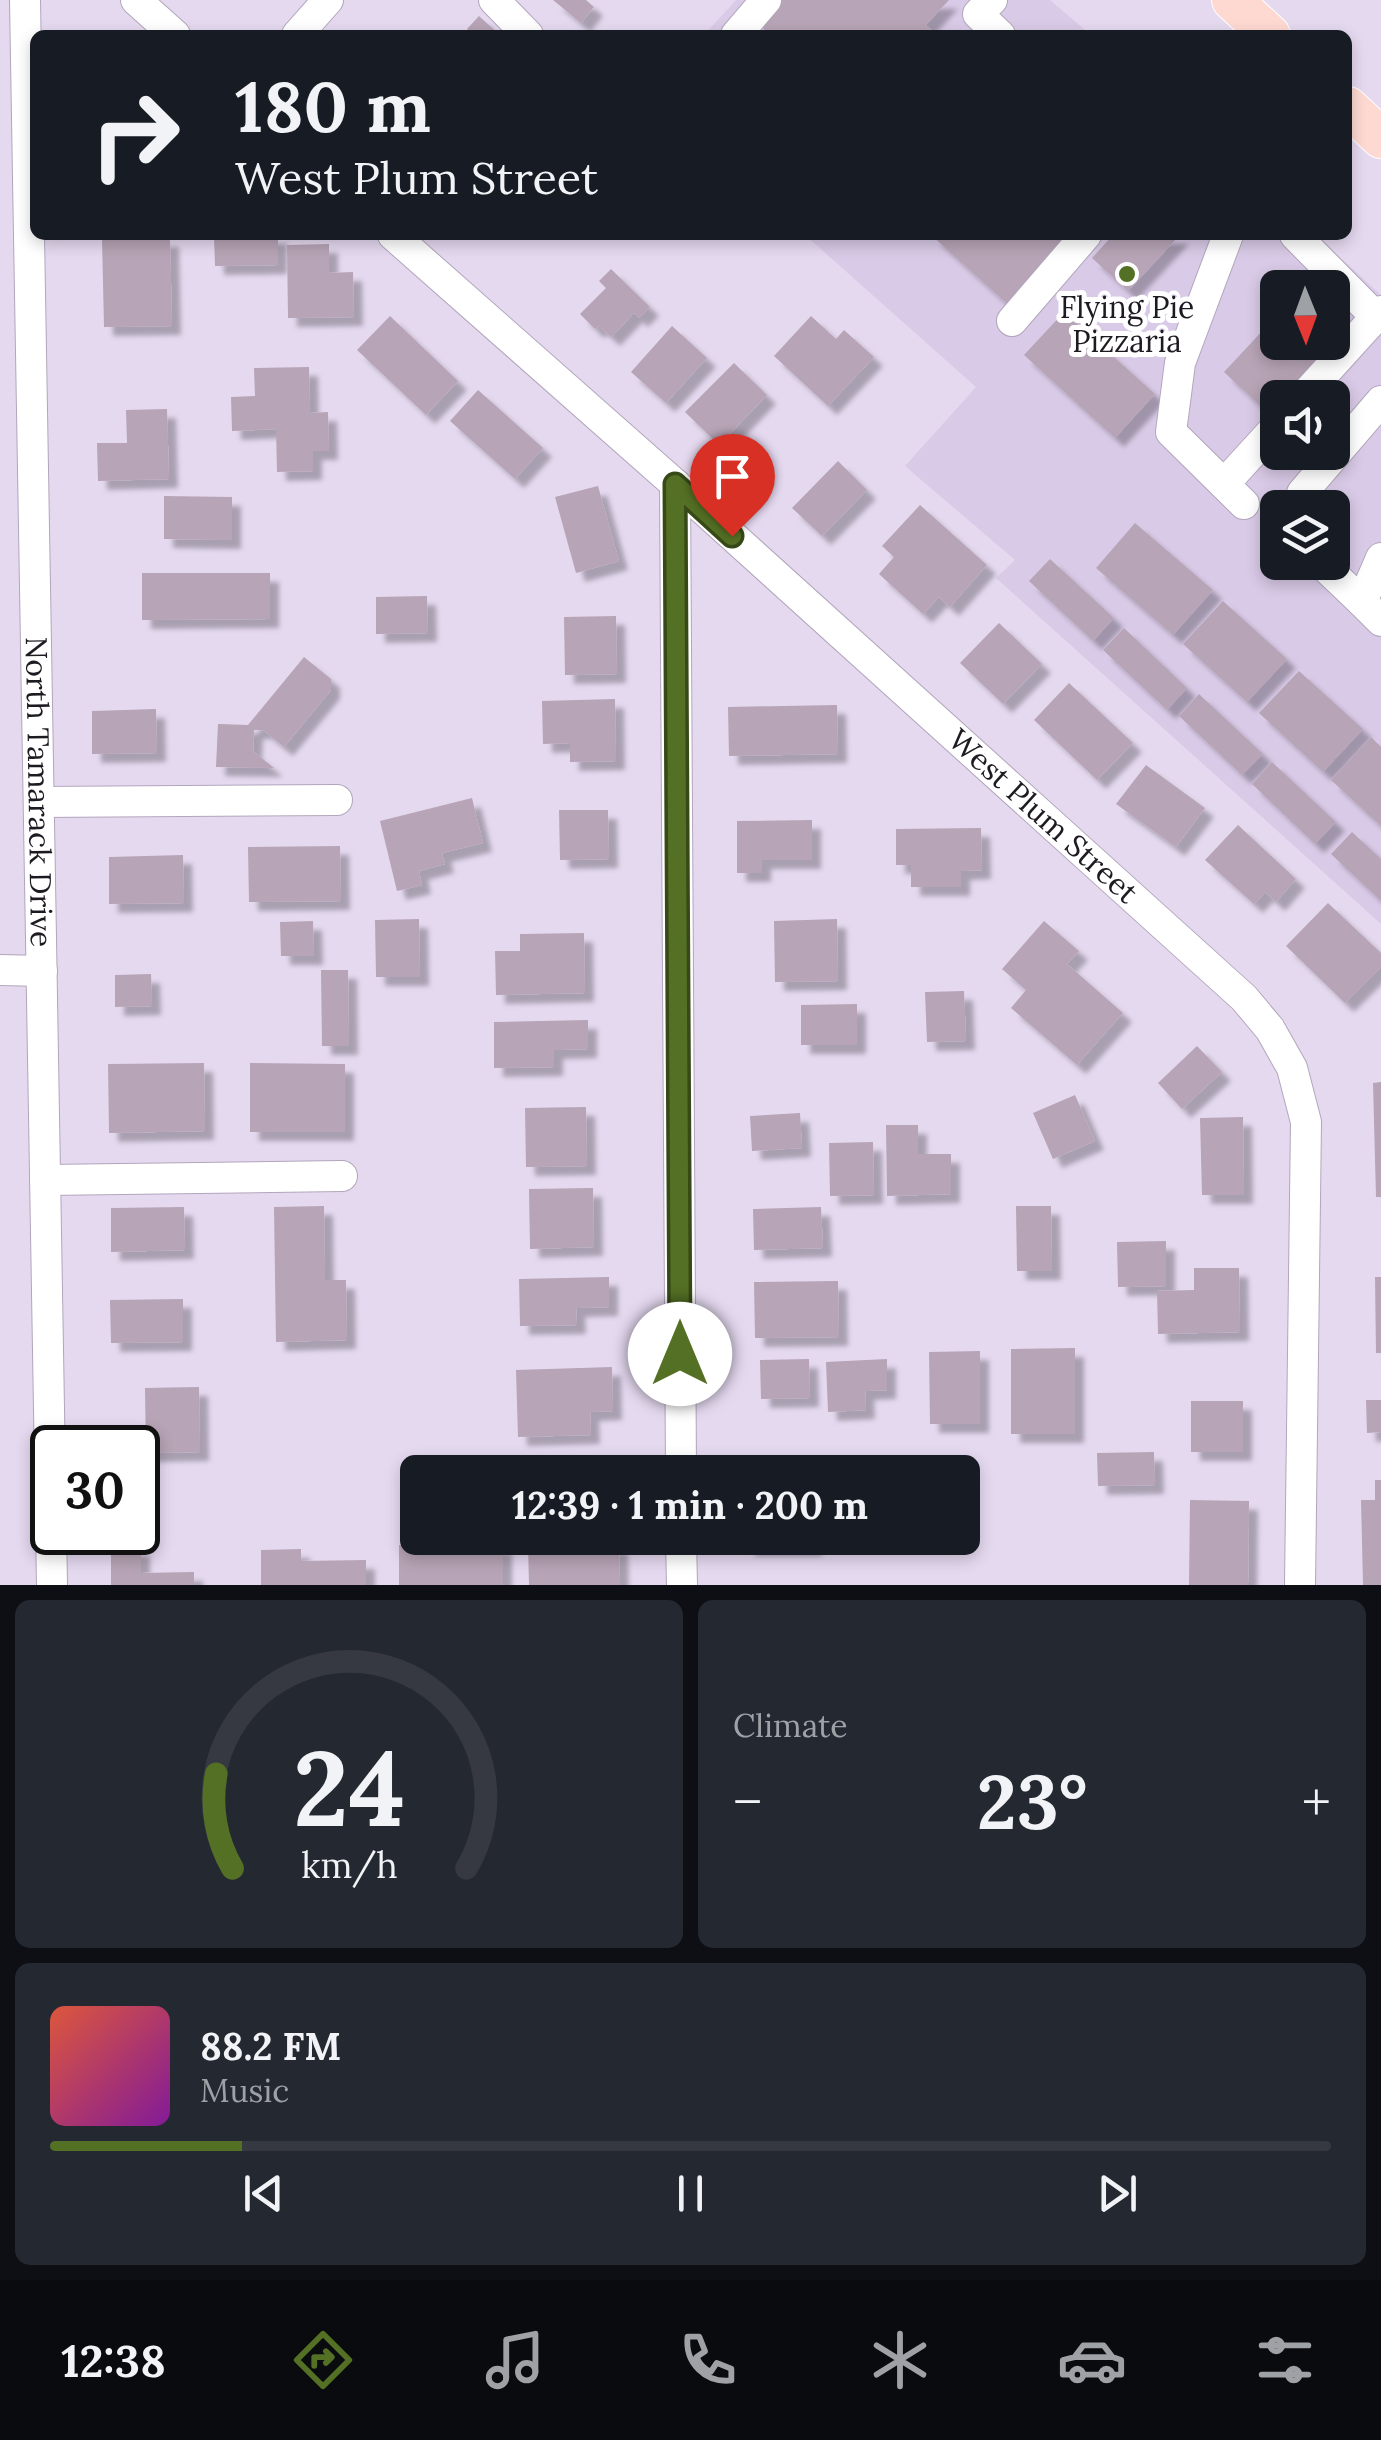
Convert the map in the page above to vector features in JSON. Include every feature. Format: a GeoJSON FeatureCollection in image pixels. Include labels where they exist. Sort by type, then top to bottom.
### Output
{"type":"FeatureCollection","features":[{"type":"Feature","properties":{"kind":"main road"},"geometry":{"type":"LineString","coordinates":[[1239,2],[1265,30]]}},
{"type":"Feature","properties":{"kind":"main road"},"geometry":{"type":"LineString","coordinates":[[1352,111],[1381,138]]}},
{"type":"Feature","properties":{"kind":"street","name":"North Tamarack Drive"},"geometry":{"type":"LineString","coordinates":[[25,0],[52,1585]]}},
{"type":"Feature","properties":{"kind":"street"},"geometry":{"type":"LineString","coordinates":[[136,0],[169,30]]}},
{"type":"Feature","properties":{"kind":"street"},"geometry":{"type":"LineString","coordinates":[[301,30],[328,0]]}},
{"type":"Feature","properties":{"kind":"street"},"geometry":{"type":"LineString","coordinates":[[494,0],[523,30]]}},
{"type":"Feature","properties":{"kind":"street"},"geometry":{"type":"LineString","coordinates":[[740,30],[766,0]]}},
{"type":"Feature","properties":{"kind":"street"},"geometry":{"type":"LineString","coordinates":[[992,0],[978,14],[995,30]]}},
{"type":"Feature","properties":{"kind":"street","name":"West Plum Street"},"geometry":{"type":"LineString","coordinates":[[399,240],[1244,998],[1270,1029],[1292,1068],[1306,1122],[1300,1585]]}},
{"type":"Feature","properties":{"kind":"street"},"geometry":{"type":"LineString","coordinates":[[1012,321],[1082,240]]}},
{"type":"Feature","properties":{"kind":"street"},"geometry":{"type":"LineString","coordinates":[[1226,240],[1180,363],[1170,432],[1234,494],[1260,453]]}},
{"type":"Feature","properties":{"kind":"street"},"geometry":{"type":"LineString","coordinates":[[1300,240],[1378,313],[1318,380]]}},
{"type":"Feature","properties":{"kind":"street"},"geometry":{"type":"LineString","coordinates":[[1305,490],[1381,401]]}},
{"type":"Feature","properties":{"kind":"street"},"geometry":{"type":"LineString","coordinates":[[675,484],[681,1455]]}},
{"type":"Feature","properties":{"kind":"street"},"geometry":{"type":"LineString","coordinates":[[1371,612],[1381,558]]}},
{"type":"Feature","properties":{"kind":"street"},"geometry":{"type":"LineString","coordinates":[[1338,580],[1371,612]]}},
{"type":"Feature","properties":{"kind":"street"},"geometry":{"type":"LineString","coordinates":[[39,802],[337,800]]}},
{"type":"Feature","properties":{"kind":"street"},"geometry":{"type":"LineString","coordinates":[[0,970],[42,971]]}},
{"type":"Feature","properties":{"kind":"street"},"geometry":{"type":"LineString","coordinates":[[45,1180],[342,1176]]}},
{"type":"Feature","properties":{"kind":"street"},"geometry":{"type":"LineString","coordinates":[[681,1555],[682,1585]]}},
{"type":"Feature","properties":{"kind":"shaded area"},"geometry":{"type":"Polygon","coordinates":[[[736,0],[1050,0],[1085,30],[709,30],[736,0]]]}},
{"type":"Feature","properties":{"kind":"shaded area"},"geometry":{"type":"Polygon","coordinates":[[[811,240],[1321,240],[1381,295],[1381,924],[996,578],[1015,560],[905,466],[976,387],[811,240]]]}},
{"type":"Feature","properties":{"kind":"building"},"geometry":{"type":"Polygon","coordinates":[[[553,0],[586,0],[594,7],[581,23],[553,0]]]}},
{"type":"Feature","properties":{"kind":"building"},"geometry":{"type":"Polygon","coordinates":[[[779,0],[949,0],[926,25],[932,30],[765,30],[758,24],[779,0]]]}},
{"type":"Feature","properties":{"kind":"building"},"geometry":{"type":"Polygon","coordinates":[[[479,16],[494,30],[468,30],[479,16]]]}},
{"type":"Feature","properties":{"kind":"building"},"geometry":{"type":"Polygon","coordinates":[[[102,240],[170,240],[172,326],[104,327],[102,240]]]}},
{"type":"Feature","properties":{"kind":"building"},"geometry":{"type":"Polygon","coordinates":[[[214,240],[278,240],[278,265],[215,266],[214,240]]]}},
{"type":"Feature","properties":{"kind":"building"},"geometry":{"type":"Polygon","coordinates":[[[937,240],[1075,240],[1013,309],[937,240]]]}},
{"type":"Feature","properties":{"kind":"building","name":"Flying Pie Pizzaria"},"geometry":{"type":"Polygon","coordinates":[[[1108,240],[1175,240],[1128,291],[1092,258],[1108,240]]]}},
{"type":"Feature","properties":{"kind":"building"},"geometry":{"type":"Polygon","coordinates":[[[329,244],[329,273],[353,272],[354,317],[288,318],[287,245],[329,244]]]}},
{"type":"Feature","properties":{"kind":"building"},"geometry":{"type":"Polygon","coordinates":[[[611,269],[650,307],[639,318],[634,313],[611,337],[599,326],[595,329],[580,314],[606,288],[599,281],[611,269]]]}},
{"type":"Feature","properties":{"kind":"building"},"geometry":{"type":"Polygon","coordinates":[[[1064,312],[1155,394],[1115,438],[1024,355],[1064,312]]]}},
{"type":"Feature","properties":{"kind":"building"},"geometry":{"type":"Polygon","coordinates":[[[390,316],[458,381],[426,415],[357,350],[390,316]]]}},
{"type":"Feature","properties":{"kind":"building"},"geometry":{"type":"Polygon","coordinates":[[[811,316],[836,339],[844,330],[874,357],[828,406],[774,356],[811,316]]]}},
{"type":"Feature","properties":{"kind":"building"},"geometry":{"type":"Polygon","coordinates":[[[672,326],[707,358],[666,403],[631,372],[672,326]]]}},
{"type":"Feature","properties":{"kind":"building"},"geometry":{"type":"Polygon","coordinates":[[[1260,333],[1260,360],[1319,360],[1301,380],[1260,380],[1260,406],[1224,372],[1260,333]]]}},
{"type":"Feature","properties":{"kind":"building"},"geometry":{"type":"Polygon","coordinates":[[[734,363],[767,395],[719,445],[685,412],[734,363]]]}},
{"type":"Feature","properties":{"kind":"building"},"geometry":{"type":"Polygon","coordinates":[[[309,367],[310,413],[328,412],[329,451],[313,451],[313,471],[277,472],[276,429],[232,431],[231,397],[255,396],[254,368],[309,367]]]}},
{"type":"Feature","properties":{"kind":"building"},"geometry":{"type":"Polygon","coordinates":[[[478,390],[543,448],[515,479],[450,421],[478,390]]]}},
{"type":"Feature","properties":{"kind":"building"},"geometry":{"type":"Polygon","coordinates":[[[167,409],[169,479],[98,481],[97,443],[127,443],[126,410],[167,409]]]}},
{"type":"Feature","properties":{"kind":"building"},"geometry":{"type":"Polygon","coordinates":[[[838,461],[867,490],[822,536],[792,508],[838,461]]]}},
{"type":"Feature","properties":{"kind":"building"},"geometry":{"type":"Polygon","coordinates":[[[598,486],[619,561],[576,573],[555,497],[598,486]]]}},
{"type":"Feature","properties":{"kind":"building"},"geometry":{"type":"Polygon","coordinates":[[[164,496],[232,497],[232,540],[164,539],[164,496]]]}},
{"type":"Feature","properties":{"kind":"building"},"geometry":{"type":"Polygon","coordinates":[[[920,505],[987,565],[950,607],[939,597],[923,614],[879,574],[894,557],[882,546],[920,505]]]}},
{"type":"Feature","properties":{"kind":"building"},"geometry":{"type":"Polygon","coordinates":[[[1135,523],[1213,590],[1173,635],[1096,568],[1135,523]]]}},
{"type":"Feature","properties":{"kind":"building"},"geometry":{"type":"Polygon","coordinates":[[[1050,559],[1114,618],[1093,641],[1029,581],[1050,559]]]}},
{"type":"Feature","properties":{"kind":"building"},"geometry":{"type":"Polygon","coordinates":[[[142,573],[270,573],[270,619],[142,620],[142,573]]]}},
{"type":"Feature","properties":{"kind":"building"},"geometry":{"type":"Polygon","coordinates":[[[427,596],[428,633],[376,634],[376,597],[427,596]]]}},
{"type":"Feature","properties":{"kind":"building"},"geometry":{"type":"Polygon","coordinates":[[[1223,601],[1287,659],[1247,702],[1183,644],[1223,601]]]}},
{"type":"Feature","properties":{"kind":"building"},"geometry":{"type":"Polygon","coordinates":[[[616,616],[617,674],[565,675],[564,617],[616,616]]]}},
{"type":"Feature","properties":{"kind":"building"},"geometry":{"type":"Polygon","coordinates":[[[999,623],[1042,664],[1003,704],[960,663],[999,623]]]}},
{"type":"Feature","properties":{"kind":"building"},"geometry":{"type":"Polygon","coordinates":[[[1124,628],[1187,688],[1167,710],[1103,650],[1124,628]]]}},
{"type":"Feature","properties":{"kind":"building"},"geometry":{"type":"Polygon","coordinates":[[[304,657],[331,679],[331,690],[284,747],[263,730],[254,730],[253,751],[274,768],[216,767],[218,724],[248,725],[304,657]]]}},
{"type":"Feature","properties":{"kind":"building"},"geometry":{"type":"Polygon","coordinates":[[[1299,671],[1363,729],[1323,772],[1259,713],[1299,671]]]}},
{"type":"Feature","properties":{"kind":"building"},"geometry":{"type":"Polygon","coordinates":[[[1069,683],[1133,743],[1097,780],[1034,720],[1069,683]]]}},
{"type":"Feature","properties":{"kind":"building"},"geometry":{"type":"Polygon","coordinates":[[[1199,694],[1263,754],[1242,775],[1179,716],[1199,694]]]}},
{"type":"Feature","properties":{"kind":"building"},"geometry":{"type":"Polygon","coordinates":[[[615,699],[616,761],[570,762],[570,743],[543,744],[542,701],[615,699]]]}},
{"type":"Feature","properties":{"kind":"building"},"geometry":{"type":"Polygon","coordinates":[[[837,705],[838,754],[729,756],[728,707],[837,705]]]}},
{"type":"Feature","properties":{"kind":"building"},"geometry":{"type":"Polygon","coordinates":[[[156,709],[157,753],[92,754],[92,711],[156,709]]]}},
{"type":"Feature","properties":{"kind":"building"},"geometry":{"type":"Polygon","coordinates":[[[1371,737],[1381,747],[1381,826],[1331,780],[1371,737]]]}},
{"type":"Feature","properties":{"kind":"building"},"geometry":{"type":"Polygon","coordinates":[[[1272,762],[1336,822],[1315,844],[1252,784],[1272,762]]]}},
{"type":"Feature","properties":{"kind":"building"},"geometry":{"type":"Polygon","coordinates":[[[1146,765],[1205,808],[1176,847],[1116,804],[1146,765]]]}},
{"type":"Feature","properties":{"kind":"building"},"geometry":{"type":"Polygon","coordinates":[[[472,798],[483,843],[442,853],[445,864],[419,871],[422,885],[397,891],[380,821],[472,798]]]}},
{"type":"Feature","properties":{"kind":"building"},"geometry":{"type":"Polygon","coordinates":[[[559,810],[608,810],[609,859],[560,860],[559,810]]]}},
{"type":"Feature","properties":{"kind":"building"},"geometry":{"type":"Polygon","coordinates":[[[812,820],[812,860],[762,860],[762,873],[737,873],[737,821],[812,820]]]}},
{"type":"Feature","properties":{"kind":"building"},"geometry":{"type":"Polygon","coordinates":[[[1238,825],[1296,879],[1276,902],[1265,892],[1254,904],[1205,860],[1238,825]]]}},
{"type":"Feature","properties":{"kind":"building"},"geometry":{"type":"Polygon","coordinates":[[[981,828],[982,870],[961,871],[961,887],[911,887],[911,865],[896,865],[896,829],[981,828]]]}},
{"type":"Feature","properties":{"kind":"building"},"geometry":{"type":"Polygon","coordinates":[[[1352,832],[1381,859],[1381,901],[1331,854],[1352,832]]]}},
{"type":"Feature","properties":{"kind":"building"},"geometry":{"type":"Polygon","coordinates":[[[340,846],[341,901],[249,902],[248,847],[340,846]]]}},
{"type":"Feature","properties":{"kind":"building"},"geometry":{"type":"Polygon","coordinates":[[[183,855],[184,903],[109,904],[109,857],[183,855]]]}},
{"type":"Feature","properties":{"kind":"building"},"geometry":{"type":"Polygon","coordinates":[[[1328,903],[1381,953],[1381,967],[1345,1003],[1286,946],[1328,903]]]}},
{"type":"Feature","properties":{"kind":"building"},"geometry":{"type":"Polygon","coordinates":[[[419,919],[420,977],[376,977],[375,920],[419,919]]]}},
{"type":"Feature","properties":{"kind":"building"},"geometry":{"type":"Polygon","coordinates":[[[837,919],[838,981],[775,982],[774,921],[837,919]]]}},
{"type":"Feature","properties":{"kind":"building"},"geometry":{"type":"Polygon","coordinates":[[[313,921],[314,956],[281,956],[280,922],[313,921]]]}},
{"type":"Feature","properties":{"kind":"building"},"geometry":{"type":"Polygon","coordinates":[[[1044,921],[1079,951],[1067,964],[1123,1013],[1077,1065],[1011,1008],[1026,990],[1002,969],[1044,921]]]}},
{"type":"Feature","properties":{"kind":"building"},"geometry":{"type":"Polygon","coordinates":[[[584,933],[585,993],[496,995],[495,951],[520,951],[520,934],[584,933]]]}},
{"type":"Feature","properties":{"kind":"building"},"geometry":{"type":"Polygon","coordinates":[[[321,970],[348,970],[349,1046],[322,1046],[321,970]]]}},
{"type":"Feature","properties":{"kind":"building"},"geometry":{"type":"Polygon","coordinates":[[[151,974],[152,1006],[115,1007],[115,975],[151,974]]]}},
{"type":"Feature","properties":{"kind":"building"},"geometry":{"type":"Polygon","coordinates":[[[964,991],[966,1041],[927,1042],[925,992],[964,991]]]}},
{"type":"Feature","properties":{"kind":"building"},"geometry":{"type":"Polygon","coordinates":[[[857,1004],[857,1045],[801,1045],[801,1005],[857,1004]]]}},
{"type":"Feature","properties":{"kind":"building"},"geometry":{"type":"Polygon","coordinates":[[[588,1020],[588,1049],[554,1050],[554,1067],[494,1068],[494,1022],[588,1020]]]}},
{"type":"Feature","properties":{"kind":"building"},"geometry":{"type":"Polygon","coordinates":[[[1197,1046],[1222,1072],[1182,1109],[1158,1083],[1197,1046]]]}},
{"type":"Feature","properties":{"kind":"building"},"geometry":{"type":"Polygon","coordinates":[[[204,1063],[205,1131],[109,1133],[108,1064],[204,1063]]]}},
{"type":"Feature","properties":{"kind":"building"},"geometry":{"type":"Polygon","coordinates":[[[250,1063],[345,1064],[345,1132],[250,1132],[250,1063]]]}},
{"type":"Feature","properties":{"kind":"building"},"geometry":{"type":"Polygon","coordinates":[[[1381,1082],[1381,1197],[1376,1197],[1373,1083],[1381,1082]]]}},
{"type":"Feature","properties":{"kind":"building"},"geometry":{"type":"Polygon","coordinates":[[[1075,1095],[1095,1141],[1053,1159],[1033,1113],[1075,1095]]]}},
{"type":"Feature","properties":{"kind":"building"},"geometry":{"type":"Polygon","coordinates":[[[586,1107],[587,1166],[526,1167],[525,1108],[586,1107]]]}},
{"type":"Feature","properties":{"kind":"building"},"geometry":{"type":"Polygon","coordinates":[[[800,1113],[802,1148],[752,1151],[750,1116],[800,1113]]]}},
{"type":"Feature","properties":{"kind":"building"},"geometry":{"type":"Polygon","coordinates":[[[1243,1117],[1244,1195],[1202,1195],[1200,1118],[1243,1117]]]}},
{"type":"Feature","properties":{"kind":"building"},"geometry":{"type":"Polygon","coordinates":[[[886,1125],[918,1125],[918,1154],[951,1154],[951,1194],[887,1196],[886,1125]]]}},
{"type":"Feature","properties":{"kind":"building"},"geometry":{"type":"Polygon","coordinates":[[[873,1142],[874,1195],[830,1196],[829,1143],[873,1142]]]}},
{"type":"Feature","properties":{"kind":"building"},"geometry":{"type":"Polygon","coordinates":[[[593,1188],[594,1247],[530,1249],[529,1189],[593,1188]]]}},
{"type":"Feature","properties":{"kind":"building"},"geometry":{"type":"Polygon","coordinates":[[[324,1206],[325,1280],[346,1280],[347,1340],[276,1342],[274,1207],[324,1206]]]}},
{"type":"Feature","properties":{"kind":"building"},"geometry":{"type":"Polygon","coordinates":[[[1016,1206],[1051,1206],[1052,1271],[1017,1271],[1016,1206]]]}},
{"type":"Feature","properties":{"kind":"building"},"geometry":{"type":"Polygon","coordinates":[[[184,1207],[185,1250],[111,1252],[111,1208],[184,1207]]]}},
{"type":"Feature","properties":{"kind":"building"},"geometry":{"type":"Polygon","coordinates":[[[821,1207],[823,1248],[754,1250],[753,1209],[821,1207]]]}},
{"type":"Feature","properties":{"kind":"building"},"geometry":{"type":"Polygon","coordinates":[[[1166,1241],[1166,1286],[1118,1287],[1117,1242],[1166,1241]]]}},
{"type":"Feature","properties":{"kind":"building"},"geometry":{"type":"Polygon","coordinates":[[[1194,1268],[1239,1268],[1240,1332],[1158,1334],[1157,1291],[1194,1290],[1194,1268]]]}},
{"type":"Feature","properties":{"kind":"building"},"geometry":{"type":"Polygon","coordinates":[[[609,1277],[609,1307],[576,1308],[577,1325],[520,1326],[519,1279],[609,1277]]]}},
{"type":"Feature","properties":{"kind":"building"},"geometry":{"type":"Polygon","coordinates":[[[1375,1277],[1381,1277],[1381,1353],[1376,1353],[1375,1277]]]}},
{"type":"Feature","properties":{"kind":"building"},"geometry":{"type":"Polygon","coordinates":[[[838,1281],[839,1337],[755,1338],[754,1282],[838,1281]]]}},
{"type":"Feature","properties":{"kind":"building"},"geometry":{"type":"Polygon","coordinates":[[[183,1299],[183,1342],[111,1343],[110,1300],[183,1299]]]}},
{"type":"Feature","properties":{"kind":"building"},"geometry":{"type":"Polygon","coordinates":[[[1075,1348],[1075,1434],[1011,1434],[1011,1349],[1075,1348]]]}},
{"type":"Feature","properties":{"kind":"building"},"geometry":{"type":"Polygon","coordinates":[[[980,1351],[980,1424],[930,1424],[929,1352],[980,1351]]]}},
{"type":"Feature","properties":{"kind":"building"},"geometry":{"type":"Polygon","coordinates":[[[809,1359],[810,1398],[761,1399],[760,1360],[809,1359]]]}},
{"type":"Feature","properties":{"kind":"building"},"geometry":{"type":"Polygon","coordinates":[[[887,1359],[887,1390],[865,1391],[866,1410],[828,1412],[826,1362],[887,1359]]]}},
{"type":"Feature","properties":{"kind":"building"},"geometry":{"type":"Polygon","coordinates":[[[612,1367],[613,1411],[590,1412],[591,1435],[518,1437],[516,1370],[612,1367]]]}},
{"type":"Feature","properties":{"kind":"building"},"geometry":{"type":"Polygon","coordinates":[[[199,1387],[200,1452],[160,1453],[160,1425],[146,1425],[145,1388],[199,1387]]]}},
{"type":"Feature","properties":{"kind":"building"},"geometry":{"type":"Polygon","coordinates":[[[1366,1400],[1381,1400],[1381,1432],[1367,1433],[1366,1400]]]}},
{"type":"Feature","properties":{"kind":"building"},"geometry":{"type":"Polygon","coordinates":[[[1191,1401],[1243,1401],[1243,1452],[1191,1452],[1191,1401]]]}},
{"type":"Feature","properties":{"kind":"building"},"geometry":{"type":"Polygon","coordinates":[[[1154,1452],[1155,1485],[1098,1486],[1097,1453],[1154,1452]]]}},
{"type":"Feature","properties":{"kind":"building"},"geometry":{"type":"Polygon","coordinates":[[[1375,1480],[1381,1480],[1381,1585],[1363,1585],[1361,1500],[1375,1500],[1375,1480]]]}},
{"type":"Feature","properties":{"kind":"building"},"geometry":{"type":"Polygon","coordinates":[[[1190,1500],[1249,1501],[1248,1585],[1189,1585],[1190,1500]]]}},
{"type":"Feature","properties":{"kind":"building"},"geometry":{"type":"Polygon","coordinates":[[[399,1545],[400,1555],[503,1555],[503,1585],[399,1585],[399,1545]]]}},
{"type":"Feature","properties":{"kind":"building"},"geometry":{"type":"Polygon","coordinates":[[[301,1549],[301,1561],[366,1560],[366,1585],[261,1585],[261,1550],[301,1549]]]}},
{"type":"Feature","properties":{"kind":"building"},"geometry":{"type":"Polygon","coordinates":[[[111,1555],[141,1555],[141,1573],[194,1572],[194,1585],[111,1585],[111,1555]]]}},
{"type":"Feature","properties":{"kind":"building"},"geometry":{"type":"Polygon","coordinates":[[[528,1555],[619,1555],[620,1585],[529,1585],[528,1555]]]}},
{"type":"Feature","properties":{"kind":"place","name":"Flying Pie Pizzaria"},"geometry":{"type":"Point","coordinates":[1127,274]}},
{"type":"Feature","properties":{"kind":"route"},"geometry":{"type":"LineString","coordinates":[[680,1354],[675,484],[732,536]]}}]}
